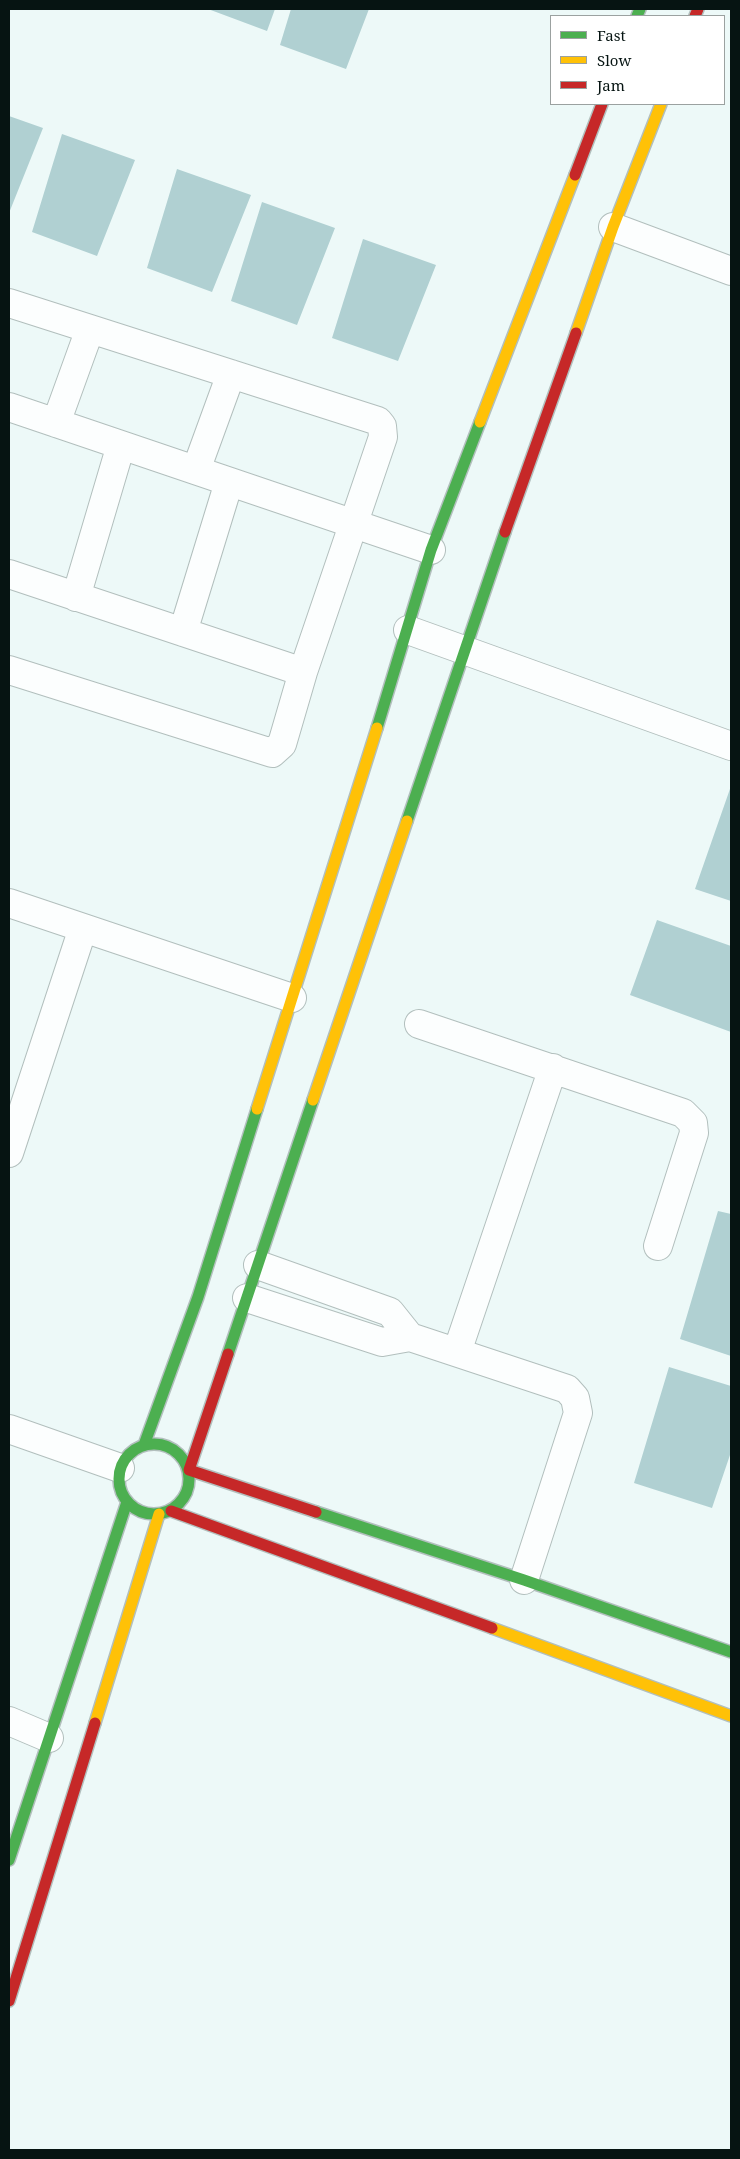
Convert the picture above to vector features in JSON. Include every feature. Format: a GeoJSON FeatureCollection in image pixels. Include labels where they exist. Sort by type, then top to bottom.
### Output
{"type":"FeatureCollection","features":[{"type":"Feature","properties":{"kind":"street"},"geometry":{"type":"LineString","coordinates":[[144,1445],[198,1297],[408,630],[431,550],[602,105]]}},
{"type":"Feature","properties":{"kind":"street"},"geometry":{"type":"LineString","coordinates":[[189,1470],[464,650],[613,227],[661,105]]}},
{"type":"Feature","properties":{"kind":"street"},"geometry":{"type":"LineString","coordinates":[[613,227],[731,271]]}},
{"type":"Feature","properties":{"kind":"street"},"geometry":{"type":"LineString","coordinates":[[9,303],[378,421],[382,426],[383,437],[303,672],[282,744],[272,753],[9,670]]}},
{"type":"Feature","properties":{"kind":"street"},"geometry":{"type":"LineString","coordinates":[[56,423],[90,329]]}},
{"type":"Feature","properties":{"kind":"street"},"geometry":{"type":"LineString","coordinates":[[196,470],[231,374]]}},
{"type":"Feature","properties":{"kind":"street"},"geometry":{"type":"LineString","coordinates":[[10,411],[56,423],[121,444],[431,550]]}},
{"type":"Feature","properties":{"kind":"street"},"geometry":{"type":"LineString","coordinates":[[76,597],[121,444]]}},
{"type":"Feature","properties":{"kind":"street"},"geometry":{"type":"LineString","coordinates":[[183,632],[229,482]]}},
{"type":"Feature","properties":{"kind":"street"},"geometry":{"type":"LineString","coordinates":[[9,574],[303,672]]}},
{"type":"Feature","properties":{"kind":"street"},"geometry":{"type":"LineString","coordinates":[[408,630],[731,746]]}},
{"type":"Feature","properties":{"kind":"street"},"geometry":{"type":"LineString","coordinates":[[9,904],[292,998]]}},
{"type":"Feature","properties":{"kind":"street"},"geometry":{"type":"LineString","coordinates":[[9,1153],[83,928]]}},
{"type":"Feature","properties":{"kind":"street"},"geometry":{"type":"LineString","coordinates":[[419,1024],[683,1113],[693,1122],[694,1133],[658,1246]]}},
{"type":"Feature","properties":{"kind":"street"},"geometry":{"type":"LineString","coordinates":[[457,1352],[553,1068]]}},
{"type":"Feature","properties":{"kind":"street"},"geometry":{"type":"LineString","coordinates":[[258,1265],[390,1312],[410,1337]]}},
{"type":"Feature","properties":{"kind":"street"},"geometry":{"type":"LineString","coordinates":[[246,1298],[382,1342],[410,1337],[567,1389],[575,1398],[578,1413],[524,1580]]}},
{"type":"Feature","properties":{"kind":"street"},"geometry":{"type":"LineString","coordinates":[[9,1429],[120,1468]]}},
{"type":"Feature","properties":{"kind":"street"},"geometry":{"type":"LineString","coordinates":[[155,1443],[166,1446],[176,1451],[184,1460],[189,1470],[190,1482],[187,1494],[180,1503],[165,1512],[147,1514],[136,1510],[127,1502],[121,1492],[120,1468],[125,1458],[134,1450],[144,1445],[155,1443]]}},
{"type":"Feature","properties":{"kind":"street"},"geometry":{"type":"LineString","coordinates":[[189,1470],[524,1580],[731,1652]]}},
{"type":"Feature","properties":{"kind":"street"},"geometry":{"type":"LineString","coordinates":[[10,1853],[127,1502]]}},
{"type":"Feature","properties":{"kind":"street"},"geometry":{"type":"LineString","coordinates":[[165,1512],[731,1716]]}},
{"type":"Feature","properties":{"kind":"street"},"geometry":{"type":"LineString","coordinates":[[9,2001],[165,1512]]}},
{"type":"Feature","properties":{"kind":"street"},"geometry":{"type":"LineString","coordinates":[[9,1721],[49,1738]]}},
{"type":"Feature","properties":{"kind":"building"},"geometry":{"type":"Polygon","coordinates":[[[208,9],[275,9],[267,31],[208,9]]]}},
{"type":"Feature","properties":{"kind":"building"},"geometry":{"type":"Polygon","coordinates":[[[291,9],[369,9],[346,69],[280,45],[291,9]]]}},
{"type":"Feature","properties":{"kind":"building"},"geometry":{"type":"Polygon","coordinates":[[[9,116],[43,128],[9,213],[9,116]]]}},
{"type":"Feature","properties":{"kind":"building"},"geometry":{"type":"Polygon","coordinates":[[[62,134],[135,160],[97,256],[32,232],[62,134]]]}},
{"type":"Feature","properties":{"kind":"building"},"geometry":{"type":"Polygon","coordinates":[[[177,169],[251,195],[212,292],[147,268],[177,169]]]}},
{"type":"Feature","properties":{"kind":"building"},"geometry":{"type":"Polygon","coordinates":[[[262,202],[335,228],[297,325],[231,301],[262,202]]]}},
{"type":"Feature","properties":{"kind":"building"},"geometry":{"type":"Polygon","coordinates":[[[363,239],[436,265],[398,361],[332,338],[363,239]]]}},
{"type":"Feature","properties":{"kind":"building"},"geometry":{"type":"Polygon","coordinates":[[[731,786],[731,901],[695,889],[731,786]]]}},
{"type":"Feature","properties":{"kind":"building"},"geometry":{"type":"Polygon","coordinates":[[[657,920],[731,946],[731,1032],[630,995],[657,920]]]}},
{"type":"Feature","properties":{"kind":"building"},"geometry":{"type":"Polygon","coordinates":[[[718,1211],[731,1214],[731,1356],[680,1339],[718,1211]]]}},
{"type":"Feature","properties":{"kind":"building"},"geometry":{"type":"Polygon","coordinates":[[[669,1367],[731,1386],[731,1452],[712,1508],[634,1483],[669,1367]]]}},
{"type":"Feature","properties":{"kind":"traffic: fast"},"geometry":{"type":"LineString","coordinates":[[637,15],[640,9]]}},
{"type":"Feature","properties":{"kind":"traffic: fast"},"geometry":{"type":"LineString","coordinates":[[377,728],[431,550],[480,422]]}},
{"type":"Feature","properties":{"kind":"traffic: fast"},"geometry":{"type":"LineString","coordinates":[[407,821],[505,532]]}},
{"type":"Feature","properties":{"kind":"traffic: fast"},"geometry":{"type":"LineString","coordinates":[[228,1354],[313,1100]]}},
{"type":"Feature","properties":{"kind":"traffic: fast"},"geometry":{"type":"LineString","coordinates":[[144,1445],[198,1297],[257,1109]]}},
{"type":"Feature","properties":{"kind":"traffic: fast"},"geometry":{"type":"LineString","coordinates":[[161,1444],[174,1450],[183,1459],[187,1465],[189,1479],[187,1493],[179,1504],[168,1512],[147,1514],[140,1512],[129,1504],[121,1493],[119,1472],[121,1465],[129,1454],[140,1446],[161,1444]]}},
{"type":"Feature","properties":{"kind":"traffic: fast"},"geometry":{"type":"LineString","coordinates":[[9,1860],[127,1502]]}},
{"type":"Feature","properties":{"kind":"traffic: fast"},"geometry":{"type":"LineString","coordinates":[[316,1512],[524,1580],[731,1652]]}},
{"type":"Feature","properties":{"kind":"traffic: slow"},"geometry":{"type":"LineString","coordinates":[[576,333],[613,227],[661,105]]}},
{"type":"Feature","properties":{"kind":"traffic: slow"},"geometry":{"type":"LineString","coordinates":[[480,422],[575,175]]}},
{"type":"Feature","properties":{"kind":"traffic: slow"},"geometry":{"type":"LineString","coordinates":[[257,1109],[377,728]]}},
{"type":"Feature","properties":{"kind":"traffic: slow"},"geometry":{"type":"LineString","coordinates":[[313,1100],[407,821]]}},
{"type":"Feature","properties":{"kind":"traffic: slow"},"geometry":{"type":"LineString","coordinates":[[95,1723],[159,1514]]}},
{"type":"Feature","properties":{"kind":"traffic: slow"},"geometry":{"type":"LineString","coordinates":[[492,1628],[731,1716]]}},
{"type":"Feature","properties":{"kind":"traffic: jam"},"geometry":{"type":"LineString","coordinates":[[695,15],[698,9]]}},
{"type":"Feature","properties":{"kind":"traffic: jam"},"geometry":{"type":"LineString","coordinates":[[575,175],[602,105]]}},
{"type":"Feature","properties":{"kind":"traffic: jam"},"geometry":{"type":"LineString","coordinates":[[505,532],[576,333]]}},
{"type":"Feature","properties":{"kind":"traffic: jam"},"geometry":{"type":"LineString","coordinates":[[228,1354],[189,1470],[316,1512]]}},
{"type":"Feature","properties":{"kind":"traffic: jam"},"geometry":{"type":"LineString","coordinates":[[171,1511],[492,1628]]}},
{"type":"Feature","properties":{"kind":"traffic: jam"},"geometry":{"type":"LineString","coordinates":[[9,2001],[95,1723]]}}]}
